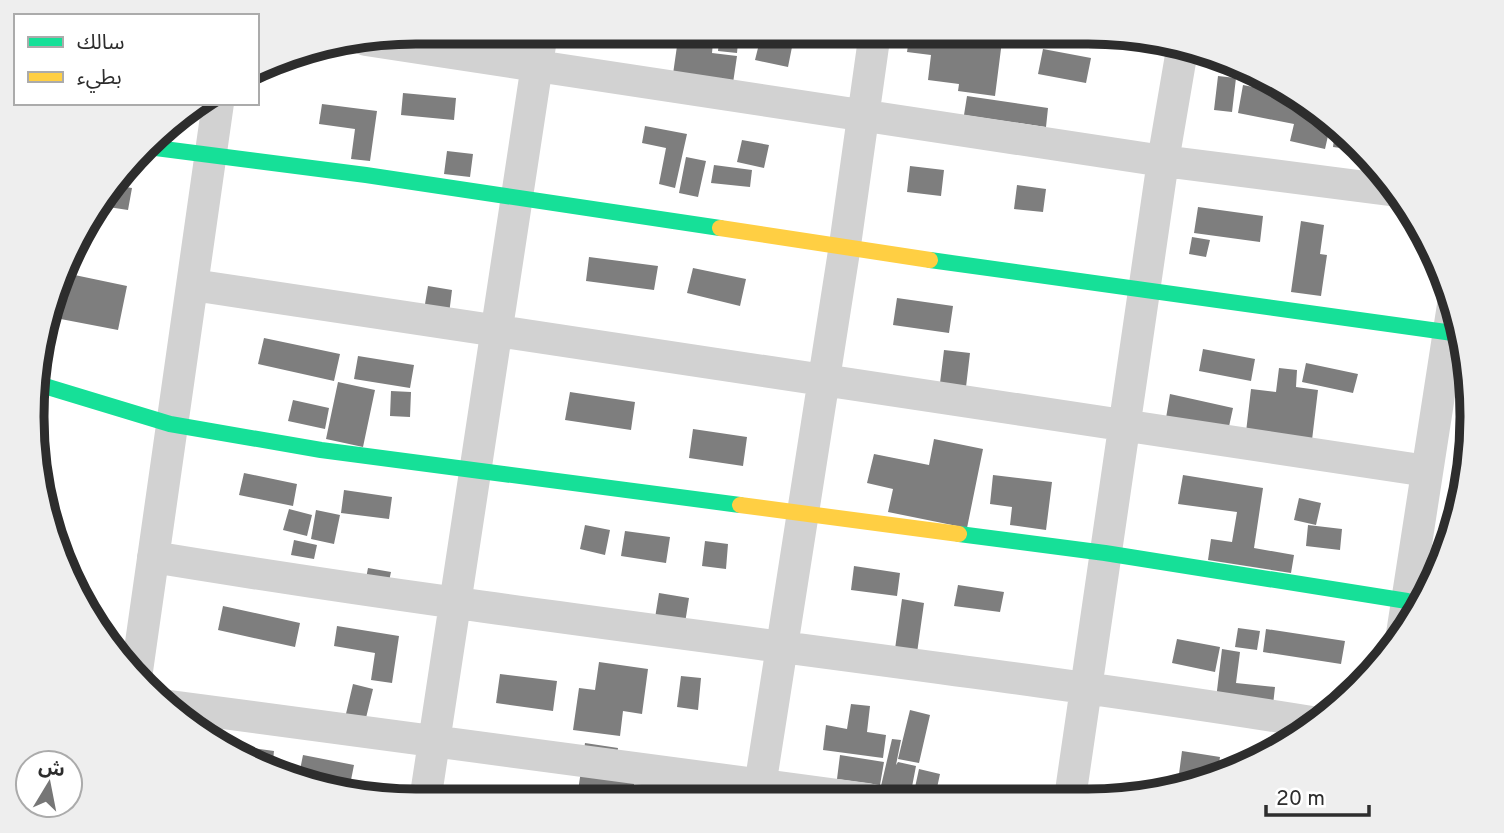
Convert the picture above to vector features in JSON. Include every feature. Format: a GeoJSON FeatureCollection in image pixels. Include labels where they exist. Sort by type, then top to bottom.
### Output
{"type":"FeatureCollection","features":[{"type":"Feature","properties":{"kind":"street"},"geometry":{"type":"LineString","coordinates":[[427,789],[540,44]]}},
{"type":"Feature","properties":{"kind":"street"},"geometry":{"type":"LineString","coordinates":[[760,789],[845,246],[873,44]]}},
{"type":"Feature","properties":{"kind":"street"},"geometry":{"type":"LineString","coordinates":[[396,45],[1163,161],[1382,189]]}},
{"type":"Feature","properties":{"kind":"street"},"geometry":{"type":"LineString","coordinates":[[1072,789],[1163,161],[1181,55]]}},
{"type":"Feature","properties":{"kind":"street"},"geometry":{"type":"LineString","coordinates":[[138,664],[170,424],[193,285],[218,105]]}},
{"type":"Feature","properties":{"kind":"street"},"geometry":{"type":"LineString","coordinates":[[158,148],[516,197],[996,270],[1449,323]]}},
{"type":"Feature","properties":{"kind":"street"},"geometry":{"type":"LineString","coordinates":[[193,285],[1124,423],[1427,471]]}},
{"type":"Feature","properties":{"kind":"street"},"geometry":{"type":"LineString","coordinates":[[1406,610],[1427,554],[1427,471],[1452,337]]}},
{"type":"Feature","properties":{"kind":"street"},"geometry":{"type":"LineString","coordinates":[[45,386],[170,424],[321,450],[475,468],[1105,554],[1407,601]]}},
{"type":"Feature","properties":{"kind":"street"},"geometry":{"type":"LineString","coordinates":[[153,557],[302,582],[455,600],[1087,687],[1302,721]]}},
{"type":"Feature","properties":{"kind":"street"},"geometry":{"type":"LineString","coordinates":[[185,708],[433,741],[734,789]]}},
{"type":"Feature","properties":{"kind":"building"},"geometry":{"type":"Polygon","coordinates":[[[677,44],[713,44],[712,53],[737,56],[733,83],[673,74],[677,44]]]}},
{"type":"Feature","properties":{"kind":"building"},"geometry":{"type":"Polygon","coordinates":[[[719,44],[738,44],[737,53],[718,51],[719,44]]]}},
{"type":"Feature","properties":{"kind":"building"},"geometry":{"type":"Polygon","coordinates":[[[759,44],[793,44],[788,67],[755,60],[759,44]]]}},
{"type":"Feature","properties":{"kind":"building"},"geometry":{"type":"Polygon","coordinates":[[[908,44],[1002,44],[995,96],[958,91],[959,84],[928,80],[931,55],[907,52],[908,44]]]}},
{"type":"Feature","properties":{"kind":"building"},"geometry":{"type":"Polygon","coordinates":[[[1043,49],[1091,58],[1086,83],[1038,74],[1043,49]]]}},
{"type":"Feature","properties":{"kind":"building"},"geometry":{"type":"Polygon","coordinates":[[[1218,76],[1236,78],[1232,112],[1214,110],[1218,76]]]}},
{"type":"Feature","properties":{"kind":"building"},"geometry":{"type":"Polygon","coordinates":[[[1243,85],[1266,90],[1329,133],[1325,149],[1290,141],[1294,124],[1238,113],[1243,85]]]}},
{"type":"Feature","properties":{"kind":"building"},"geometry":{"type":"Polygon","coordinates":[[[403,93],[456,98],[454,120],[401,115],[403,93]]]}},
{"type":"Feature","properties":{"kind":"building"},"geometry":{"type":"Polygon","coordinates":[[[967,96],[1048,108],[1046,127],[964,115],[967,96]]]}},
{"type":"Feature","properties":{"kind":"building"},"geometry":{"type":"Polygon","coordinates":[[[322,104],[377,111],[370,161],[351,159],[355,129],[319,124],[322,104]]]}},
{"type":"Feature","properties":{"kind":"building"},"geometry":{"type":"Polygon","coordinates":[[[645,126],[687,134],[675,188],[659,184],[666,148],[642,143],[645,126]]]}},
{"type":"Feature","properties":{"kind":"building"},"geometry":{"type":"Polygon","coordinates":[[[1334,137],[1347,149],[1333,147],[1334,137]]]}},
{"type":"Feature","properties":{"kind":"building"},"geometry":{"type":"Polygon","coordinates":[[[742,140],[769,145],[764,168],[737,162],[742,140]]]}},
{"type":"Feature","properties":{"kind":"building"},"geometry":{"type":"Polygon","coordinates":[[[447,151],[473,154],[470,177],[444,174],[447,151]]]}},
{"type":"Feature","properties":{"kind":"building"},"geometry":{"type":"Polygon","coordinates":[[[686,157],[706,161],[698,197],[679,193],[686,157]]]}},
{"type":"Feature","properties":{"kind":"building"},"geometry":{"type":"Polygon","coordinates":[[[714,165],[752,170],[750,187],[711,183],[714,165]]]}},
{"type":"Feature","properties":{"kind":"building"},"geometry":{"type":"Polygon","coordinates":[[[910,166],[944,170],[941,196],[907,192],[910,166]]]}},
{"type":"Feature","properties":{"kind":"building"},"geometry":{"type":"Polygon","coordinates":[[[1017,185],[1046,189],[1043,212],[1014,209],[1017,185]]]}},
{"type":"Feature","properties":{"kind":"building"},"geometry":{"type":"Polygon","coordinates":[[[124,187],[132,188],[128,210],[108,207],[124,187]]]}},
{"type":"Feature","properties":{"kind":"building"},"geometry":{"type":"Polygon","coordinates":[[[1198,207],[1263,216],[1260,242],[1194,233],[1198,207]]]}},
{"type":"Feature","properties":{"kind":"building"},"geometry":{"type":"Polygon","coordinates":[[[1301,221],[1324,225],[1320,254],[1327,255],[1321,296],[1291,292],[1301,221]]]}},
{"type":"Feature","properties":{"kind":"building"},"geometry":{"type":"Polygon","coordinates":[[[1192,237],[1210,240],[1206,257],[1189,254],[1192,237]]]}},
{"type":"Feature","properties":{"kind":"building"},"geometry":{"type":"Polygon","coordinates":[[[589,257],[658,266],[654,290],[586,281],[589,257]]]}},
{"type":"Feature","properties":{"kind":"building"},"geometry":{"type":"Polygon","coordinates":[[[693,268],[746,279],[740,306],[687,293],[693,268]]]}},
{"type":"Feature","properties":{"kind":"building"},"geometry":{"type":"Polygon","coordinates":[[[72,274],[127,286],[118,330],[57,318],[72,274]]]}},
{"type":"Feature","properties":{"kind":"building"},"geometry":{"type":"Polygon","coordinates":[[[428,286],[452,290],[449,314],[424,310],[428,286]]]}},
{"type":"Feature","properties":{"kind":"building"},"geometry":{"type":"Polygon","coordinates":[[[897,298],[953,306],[949,333],[893,325],[897,298]]]}},
{"type":"Feature","properties":{"kind":"building"},"geometry":{"type":"Polygon","coordinates":[[[264,338],[340,354],[334,381],[258,364],[264,338]]]}},
{"type":"Feature","properties":{"kind":"building"},"geometry":{"type":"Polygon","coordinates":[[[1203,349],[1255,359],[1251,381],[1199,371],[1203,349]]]}},
{"type":"Feature","properties":{"kind":"building"},"geometry":{"type":"Polygon","coordinates":[[[944,350],[970,353],[966,387],[940,383],[944,350]]]}},
{"type":"Feature","properties":{"kind":"building"},"geometry":{"type":"Polygon","coordinates":[[[358,356],[414,365],[410,388],[354,379],[358,356]]]}},
{"type":"Feature","properties":{"kind":"building"},"geometry":{"type":"Polygon","coordinates":[[[1306,363],[1358,374],[1353,393],[1302,382],[1306,363]]]}},
{"type":"Feature","properties":{"kind":"building"},"geometry":{"type":"Polygon","coordinates":[[[1279,368],[1297,370],[1296,387],[1318,390],[1312,440],[1246,432],[1251,389],[1276,392],[1279,368]]]}},
{"type":"Feature","properties":{"kind":"building"},"geometry":{"type":"Polygon","coordinates":[[[338,382],[375,390],[363,447],[326,439],[338,382]]]}},
{"type":"Feature","properties":{"kind":"building"},"geometry":{"type":"Polygon","coordinates":[[[391,391],[411,392],[410,417],[390,416],[391,391]]]}},
{"type":"Feature","properties":{"kind":"building"},"geometry":{"type":"Polygon","coordinates":[[[570,392],[635,402],[631,430],[565,420],[570,392]]]}},
{"type":"Feature","properties":{"kind":"building"},"geometry":{"type":"Polygon","coordinates":[[[1170,394],[1233,408],[1228,431],[1166,418],[1170,394]]]}},
{"type":"Feature","properties":{"kind":"building"},"geometry":{"type":"Polygon","coordinates":[[[293,400],[329,408],[325,429],[288,421],[293,400]]]}},
{"type":"Feature","properties":{"kind":"building"},"geometry":{"type":"Polygon","coordinates":[[[693,429],[747,437],[743,466],[689,458],[693,429]]]}},
{"type":"Feature","properties":{"kind":"building"},"geometry":{"type":"Polygon","coordinates":[[[934,439],[983,449],[967,528],[888,512],[893,489],[867,483],[874,454],[929,465],[934,439]]]}},
{"type":"Feature","properties":{"kind":"building"},"geometry":{"type":"Polygon","coordinates":[[[244,473],[297,484],[293,506],[239,495],[244,473]]]}},
{"type":"Feature","properties":{"kind":"building"},"geometry":{"type":"Polygon","coordinates":[[[993,475],[1052,482],[1046,530],[1010,525],[1012,507],[990,504],[993,475]]]}},
{"type":"Feature","properties":{"kind":"building"},"geometry":{"type":"Polygon","coordinates":[[[1183,475],[1263,488],[1254,548],[1294,555],[1291,573],[1208,560],[1211,539],[1232,542],[1237,512],[1178,504],[1183,475]]]}},
{"type":"Feature","properties":{"kind":"building"},"geometry":{"type":"Polygon","coordinates":[[[344,490],[392,497],[389,519],[341,513],[344,490]]]}},
{"type":"Feature","properties":{"kind":"building"},"geometry":{"type":"Polygon","coordinates":[[[1299,498],[1321,503],[1316,525],[1294,520],[1299,498]]]}},
{"type":"Feature","properties":{"kind":"building"},"geometry":{"type":"Polygon","coordinates":[[[289,509],[312,515],[307,536],[283,530],[289,509]]]}},
{"type":"Feature","properties":{"kind":"building"},"geometry":{"type":"Polygon","coordinates":[[[316,510],[340,515],[334,544],[311,539],[316,510]]]}},
{"type":"Feature","properties":{"kind":"building"},"geometry":{"type":"Polygon","coordinates":[[[585,525],[610,530],[605,555],[580,549],[585,525]]]}},
{"type":"Feature","properties":{"kind":"building"},"geometry":{"type":"Polygon","coordinates":[[[1308,525],[1342,529],[1340,550],[1306,546],[1308,525]]]}},
{"type":"Feature","properties":{"kind":"building"},"geometry":{"type":"Polygon","coordinates":[[[625,531],[670,537],[666,563],[621,556],[625,531]]]}},
{"type":"Feature","properties":{"kind":"building"},"geometry":{"type":"Polygon","coordinates":[[[294,540],[317,545],[314,559],[291,555],[294,540]]]}},
{"type":"Feature","properties":{"kind":"building"},"geometry":{"type":"Polygon","coordinates":[[[705,541],[728,544],[726,569],[702,566],[705,541]]]}},
{"type":"Feature","properties":{"kind":"building"},"geometry":{"type":"Polygon","coordinates":[[[854,566],[900,573],[897,596],[851,590],[854,566]]]}},
{"type":"Feature","properties":{"kind":"building"},"geometry":{"type":"Polygon","coordinates":[[[368,568],[391,572],[384,604],[362,599],[368,568]]]}},
{"type":"Feature","properties":{"kind":"building"},"geometry":{"type":"Polygon","coordinates":[[[958,585],[1004,592],[1000,612],[954,606],[958,585]]]}},
{"type":"Feature","properties":{"kind":"building"},"geometry":{"type":"Polygon","coordinates":[[[659,593],[689,598],[685,623],[655,618],[659,593]]]}},
{"type":"Feature","properties":{"kind":"building"},"geometry":{"type":"Polygon","coordinates":[[[902,599],[924,603],[917,653],[895,649],[902,599]]]}},
{"type":"Feature","properties":{"kind":"building"},"geometry":{"type":"Polygon","coordinates":[[[223,606],[300,623],[295,647],[218,630],[223,606]]]}},
{"type":"Feature","properties":{"kind":"building"},"geometry":{"type":"Polygon","coordinates":[[[337,626],[399,636],[392,683],[371,680],[375,653],[334,646],[337,626]]]}},
{"type":"Feature","properties":{"kind":"building"},"geometry":{"type":"Polygon","coordinates":[[[1238,628],[1260,631],[1257,650],[1235,647],[1238,628]]]}},
{"type":"Feature","properties":{"kind":"building"},"geometry":{"type":"Polygon","coordinates":[[[1266,629],[1345,641],[1341,664],[1263,652],[1266,629]]]}},
{"type":"Feature","properties":{"kind":"building"},"geometry":{"type":"Polygon","coordinates":[[[1177,639],[1220,647],[1215,672],[1172,663],[1177,639]]]}},
{"type":"Feature","properties":{"kind":"building"},"geometry":{"type":"Polygon","coordinates":[[[1222,649],[1240,652],[1236,683],[1275,687],[1273,705],[1216,699],[1222,649]]]}},
{"type":"Feature","properties":{"kind":"building"},"geometry":{"type":"Polygon","coordinates":[[[599,662],[648,669],[642,714],[623,711],[620,736],[573,730],[579,688],[595,690],[599,662]]]}},
{"type":"Feature","properties":{"kind":"building"},"geometry":{"type":"Polygon","coordinates":[[[500,674],[557,681],[553,711],[496,703],[500,674]]]}},
{"type":"Feature","properties":{"kind":"building"},"geometry":{"type":"Polygon","coordinates":[[[681,676],[701,678],[698,710],[677,707],[681,676]]]}},
{"type":"Feature","properties":{"kind":"building"},"geometry":{"type":"Polygon","coordinates":[[[353,684],[373,689],[365,722],[345,718],[353,684]]]}},
{"type":"Feature","properties":{"kind":"building"},"geometry":{"type":"Polygon","coordinates":[[[851,704],[870,706],[867,732],[886,735],[883,758],[823,750],[826,725],[847,729],[851,704]]]}},
{"type":"Feature","properties":{"kind":"building"},"geometry":{"type":"Polygon","coordinates":[[[910,710],[930,715],[919,763],[898,759],[910,710]]]}},
{"type":"Feature","properties":{"kind":"building"},"geometry":{"type":"Polygon","coordinates":[[[892,739],[901,740],[896,765],[898,762],[916,766],[912,789],[881,786],[892,739]]]}},
{"type":"Feature","properties":{"kind":"building"},"geometry":{"type":"Polygon","coordinates":[[[585,743],[618,748],[614,774],[635,777],[633,789],[578,789],[585,743]]]}},
{"type":"Feature","properties":{"kind":"building"},"geometry":{"type":"Polygon","coordinates":[[[245,747],[274,751],[273,761],[245,747]]]}},
{"type":"Feature","properties":{"kind":"building"},"geometry":{"type":"Polygon","coordinates":[[[1182,751],[1220,757],[1219,765],[1178,778],[1182,751]]]}},
{"type":"Feature","properties":{"kind":"building"},"geometry":{"type":"Polygon","coordinates":[[[303,755],[354,765],[350,783],[300,770],[303,755]]]}},
{"type":"Feature","properties":{"kind":"building"},"geometry":{"type":"Polygon","coordinates":[[[840,755],[884,762],[880,785],[837,779],[840,755]]]}},
{"type":"Feature","properties":{"kind":"building"},"geometry":{"type":"Polygon","coordinates":[[[919,769],[940,774],[937,789],[915,789],[919,769]]]}},
{"type":"Feature","properties":{"kind":"traffic: fast"},"geometry":{"type":"LineString","coordinates":[[158,148],[366,175],[720,228]]}},
{"type":"Feature","properties":{"kind":"traffic: fast"},"geometry":{"type":"LineString","coordinates":[[930,260],[1451,333]]}},
{"type":"Feature","properties":{"kind":"traffic: fast"},"geometry":{"type":"LineString","coordinates":[[45,386],[170,424],[321,450],[740,505]]}},
{"type":"Feature","properties":{"kind":"traffic: fast"},"geometry":{"type":"LineString","coordinates":[[959,534],[1105,553],[1407,601]]}},
{"type":"Feature","properties":{"kind":"traffic: slow"},"geometry":{"type":"LineString","coordinates":[[720,228],[930,260]]}},
{"type":"Feature","properties":{"kind":"traffic: slow"},"geometry":{"type":"LineString","coordinates":[[740,505],[959,534]]}}]}
